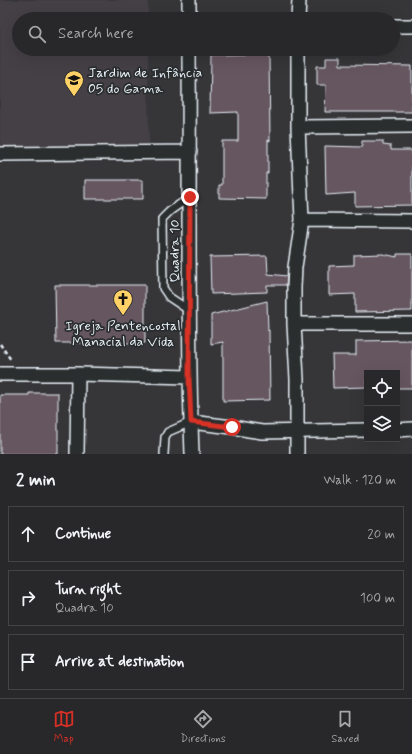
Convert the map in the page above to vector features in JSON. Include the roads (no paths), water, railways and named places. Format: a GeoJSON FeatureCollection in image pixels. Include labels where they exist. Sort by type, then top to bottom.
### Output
{"type":"FeatureCollection","features":[{"type":"Feature","properties":{"kind":"street"},"geometry":{"type":"LineString","coordinates":[[189,0],[189,12]]}},
{"type":"Feature","properties":{"kind":"street"},"geometry":{"type":"LineString","coordinates":[[298,12],[299,0]]}},
{"type":"Feature","properties":{"kind":"street"},"geometry":{"type":"LineString","coordinates":[[400,26],[412,26]]}},
{"type":"Feature","properties":{"kind":"street","name":"Quadra 10"},"geometry":{"type":"LineString","coordinates":[[189,56],[189,377],[192,454]]}},
{"type":"Feature","properties":{"kind":"street"},"geometry":{"type":"LineString","coordinates":[[297,454],[297,379],[294,288],[302,220],[298,127],[298,56]]}},
{"type":"Feature","properties":{"kind":"street"},"geometry":{"type":"LineString","coordinates":[[298,127],[412,126]]}},
{"type":"Feature","properties":{"kind":"street"},"geometry":{"type":"LineString","coordinates":[[0,154],[190,152]]}},
{"type":"Feature","properties":{"kind":"street"},"geometry":{"type":"LineString","coordinates":[[302,220],[412,221]]}},
{"type":"Feature","properties":{"kind":"street"},"geometry":{"type":"LineString","coordinates":[[294,324],[412,324]]}},
{"type":"Feature","properties":{"kind":"street"},"geometry":{"type":"LineString","coordinates":[[0,374],[78,374],[189,377]]}},
{"type":"Feature","properties":{"kind":"street"},"geometry":{"type":"LineString","coordinates":[[77,454],[78,374]]}},
{"type":"Feature","properties":{"kind":"street"},"geometry":{"type":"LineString","coordinates":[[191,422],[262,432],[297,430],[364,430]]}},
{"type":"Feature","properties":{"kind":"street"},"geometry":{"type":"LineString","coordinates":[[400,430],[412,429]]}},
{"type":"Feature","properties":{"kind":"lane"},"geometry":{"type":"LineString","coordinates":[[190,197],[170,210],[162,219],[163,288],[169,298],[190,311]]}},
{"type":"Feature","properties":{"kind":"lane"},"geometry":{"type":"LineString","coordinates":[[164,454],[165,437],[168,432],[191,422]]}},
{"type":"Feature","properties":{"kind":"place","name":"Jardim de Infância 05 do Gama"},"geometry":{"type":"Point","coordinates":[74,97]}},
{"type":"Feature","properties":{"kind":"place","name":"Igreja Pentencostal Manacial da Vida"},"geometry":{"type":"Point","coordinates":[123,316]}}]}
